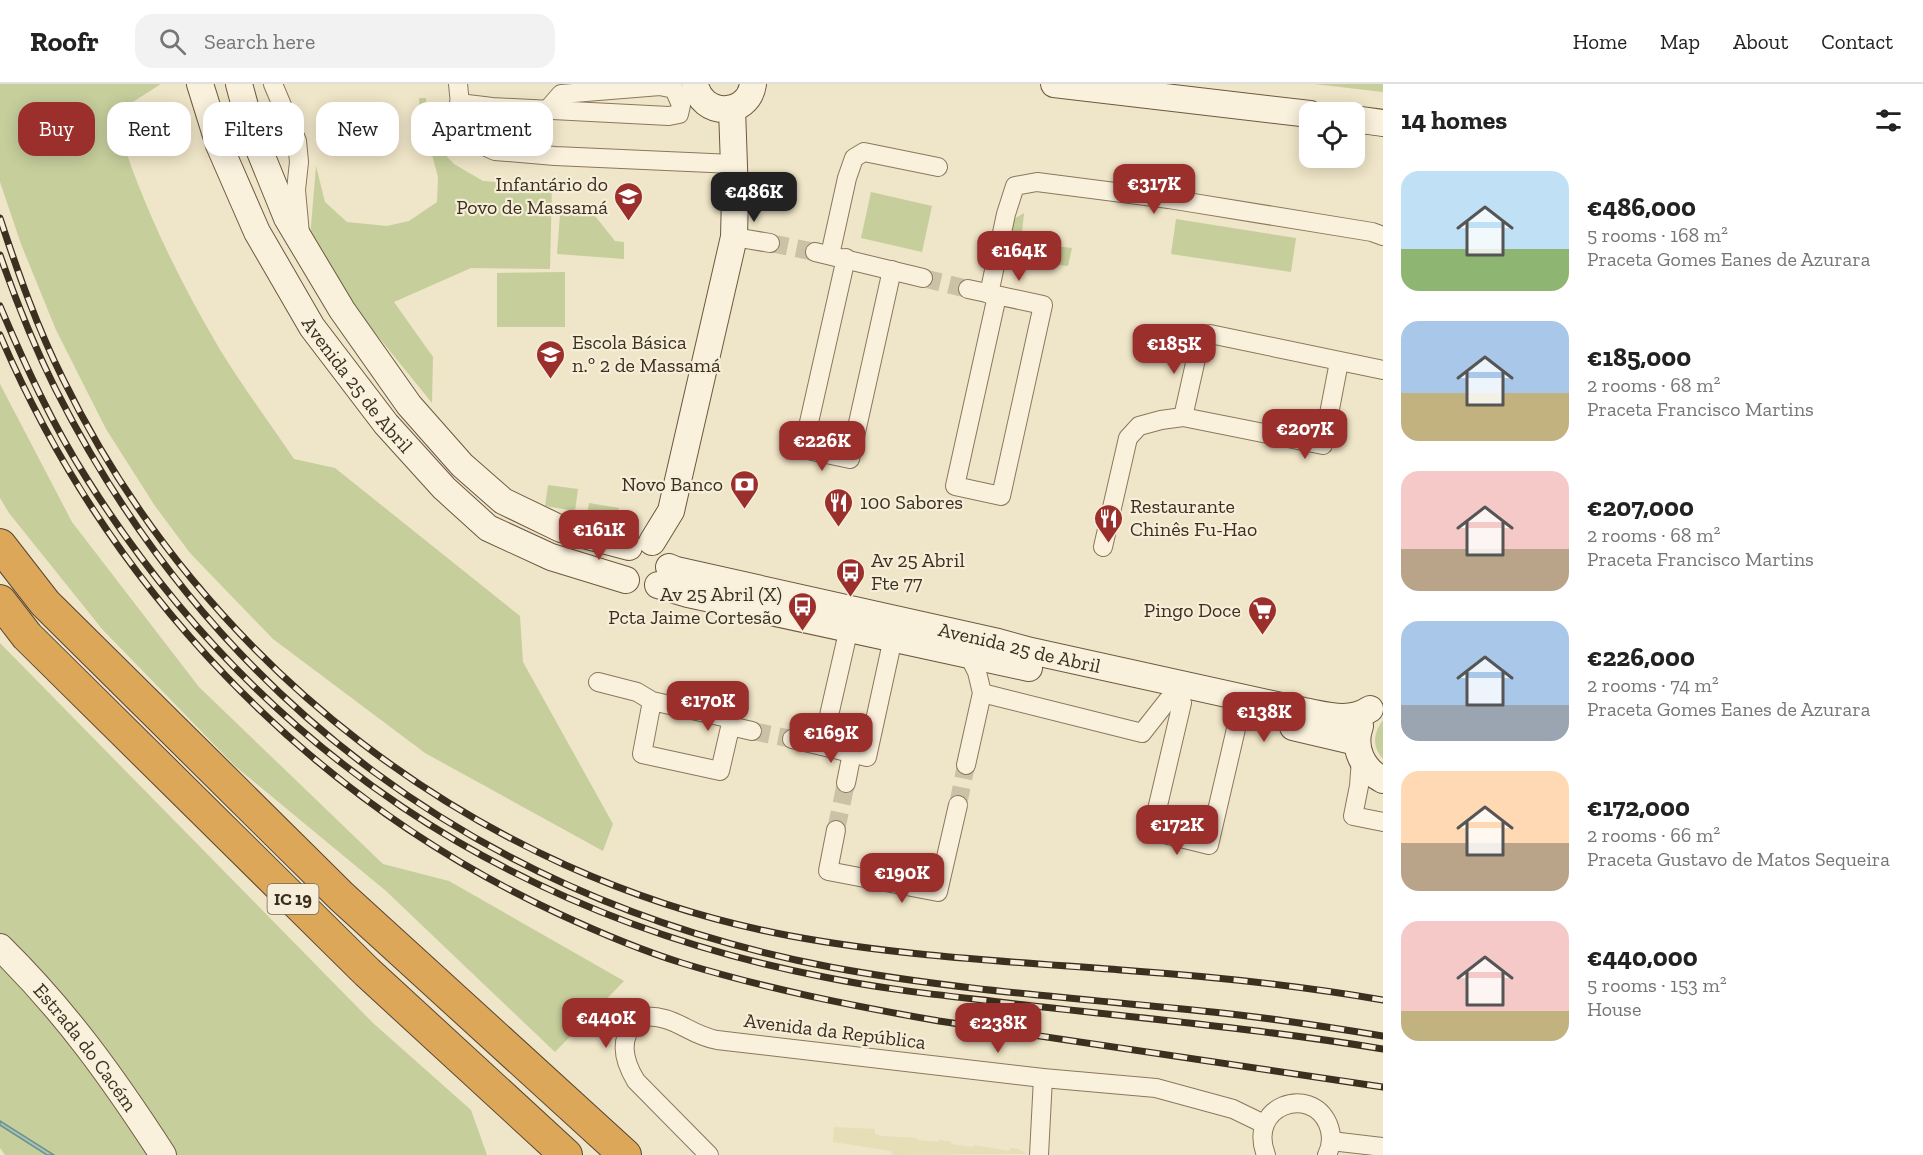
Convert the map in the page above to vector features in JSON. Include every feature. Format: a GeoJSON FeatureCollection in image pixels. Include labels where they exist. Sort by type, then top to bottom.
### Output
{"type":"FeatureCollection","features":[{"type":"Feature","properties":{"kind":"highway","name":"IC 19"},"geometry":{"type":"LineString","coordinates":[[0,545],[45,603],[342,897],[625,1155]]}},
{"type":"Feature","properties":{"kind":"highway","name":"IC 19"},"geometry":{"type":"LineString","coordinates":[[0,601],[27,636],[367,972],[566,1155]]}},
{"type":"Feature","properties":{"kind":"main road","name":"Avenida 25 de Abril"},"geometry":{"type":"LineString","coordinates":[[200,84],[219,145],[257,232],[312,327],[386,424],[444,488],[488,528],[551,557],[626,580],[631,585],[645,589],[676,570],[1304,711],[1354,717],[1377,705]]}},
{"type":"Feature","properties":{"kind":"main road","name":"Avenida 25 de Abril"},"geometry":{"type":"LineString","coordinates":[[239,84],[252,132],[287,218],[342,310],[409,405],[462,465],[503,501],[561,529],[640,545]]}},
{"type":"Feature","properties":{"kind":"main road"},"geometry":{"type":"LineString","coordinates":[[689,87],[713,108],[723,110],[732,109],[748,99],[753,84]]}},
{"type":"Feature","properties":{"kind":"main road"},"geometry":{"type":"LineString","coordinates":[[1054,84],[1299,113]]}},
{"type":"Feature","properties":{"kind":"main road"},"geometry":{"type":"LineString","coordinates":[[626,580],[621,567],[621,559],[640,545],[671,511],[734,237],[732,109]]}},
{"type":"Feature","properties":{"kind":"main road"},"geometry":{"type":"LineString","coordinates":[[1365,121],[1383,123]]}},
{"type":"Feature","properties":{"kind":"main road"},"geometry":{"type":"LineString","coordinates":[[640,545],[664,552],[663,576]]}},
{"type":"Feature","properties":{"kind":"main road","name":"Avenida 25 de Abril"},"geometry":{"type":"LineString","coordinates":[[663,576],[688,594],[1325,733],[1359,750]]}},
{"type":"Feature","properties":{"kind":"main road"},"geometry":{"type":"LineString","coordinates":[[1377,705],[1363,719],[1358,730],[1359,750],[1367,769],[1383,780]]}},
{"type":"Feature","properties":{"kind":"main road","name":"Estrada do Cacém"},"geometry":{"type":"LineString","coordinates":[[0,947],[42,988],[92,1049],[163,1155]]}},
{"type":"Feature","properties":{"kind":"street"},"geometry":{"type":"LineString","coordinates":[[273,84],[297,141],[299,162],[296,190],[301,242]]}},
{"type":"Feature","properties":{"kind":"street"},"geometry":{"type":"LineString","coordinates":[[458,84],[459,102]]}},
{"type":"Feature","properties":{"kind":"street"},"geometry":{"type":"LineString","coordinates":[[553,103],[561,94],[660,86],[674,89],[689,87]]}},
{"type":"Feature","properties":{"kind":"street"},"geometry":{"type":"LineString","coordinates":[[553,109],[669,116],[679,114],[689,87]]}},
{"type":"Feature","properties":{"kind":"street"},"geometry":{"type":"LineString","coordinates":[[892,270],[850,459],[803,449],[830,255],[847,178],[854,158],[864,152],[938,167]]}},
{"type":"Feature","properties":{"kind":"street"},"geometry":{"type":"LineString","coordinates":[[553,156],[733,164]]}},
{"type":"Feature","properties":{"kind":"street"},"geometry":{"type":"LineString","coordinates":[[968,289],[993,295],[1042,305],[1001,496],[955,486],[993,295],[1006,214],[1015,186],[1037,182],[1169,199],[1372,232],[1383,236]]}},
{"type":"Feature","properties":{"kind":"street"},"geometry":{"type":"LineString","coordinates":[[734,237],[770,243]]}},
{"type":"Feature","properties":{"kind":"street"},"geometry":{"type":"LineString","coordinates":[[830,255],[923,278]]}},
{"type":"Feature","properties":{"kind":"street"},"geometry":{"type":"LineString","coordinates":[[1183,417],[1200,341],[1210,334],[1383,370],[1383,365]]}},
{"type":"Feature","properties":{"kind":"street"},"geometry":{"type":"LineString","coordinates":[[1103,547],[1128,438],[1139,426],[1183,417],[1323,445],[1339,362]]}},
{"type":"Feature","properties":{"kind":"street"},"geometry":{"type":"LineString","coordinates":[[822,746],[849,628]]}},
{"type":"Feature","properties":{"kind":"street"},"geometry":{"type":"LineString","coordinates":[[792,739],[867,757],[893,638]]}},
{"type":"Feature","properties":{"kind":"street"},"geometry":{"type":"LineString","coordinates":[[966,765],[982,693],[977,672],[968,654]]}},
{"type":"Feature","properties":{"kind":"street"},"geometry":{"type":"LineString","coordinates":[[598,682],[637,692],[652,701],[732,719],[720,771],[642,754],[652,701]]}},
{"type":"Feature","properties":{"kind":"street"},"geometry":{"type":"LineString","coordinates":[[982,693],[1142,732],[1175,701]]}},
{"type":"Feature","properties":{"kind":"street"},"geometry":{"type":"LineString","coordinates":[[1175,701],[1152,831],[1209,845],[1239,716]]}},
{"type":"Feature","properties":{"kind":"street"},"geometry":{"type":"LineString","coordinates":[[730,726],[752,731]]}},
{"type":"Feature","properties":{"kind":"street"},"geometry":{"type":"LineString","coordinates":[[1359,750],[1359,786],[1353,816],[1383,822]]}},
{"type":"Feature","properties":{"kind":"street"},"geometry":{"type":"LineString","coordinates":[[846,783],[852,753]]}},
{"type":"Feature","properties":{"kind":"street"},"geometry":{"type":"LineString","coordinates":[[836,830],[828,872],[938,892],[958,805]]}},
{"type":"Feature","properties":{"kind":"street","name":"Avenida da República"},"geometry":{"type":"LineString","coordinates":[[709,1155],[636,1081],[624,1058],[626,1036],[638,1017],[654,1015],[666,1018],[707,1038],[717,1040],[1043,1078],[1156,1088],[1233,1109],[1264,1124]]}},
{"type":"Feature","properties":{"kind":"street"},"geometry":{"type":"LineString","coordinates":[[1041,1154],[1043,1078]]}},
{"type":"Feature","properties":{"kind":"street"},"geometry":{"type":"LineString","coordinates":[[1266,1155],[1261,1134],[1270,1114],[1288,1104],[1300,1103],[1310,1106],[1326,1120],[1330,1130],[1329,1148],[1383,1147]]}},
{"type":"Feature","properties":{"kind":"shaded area"},"geometry":{"type":"Polygon","coordinates":[[[834,1127],[875,1129],[875,1134],[881,1136],[938,1142],[939,1140],[973,1147],[974,1145],[1009,1151],[1010,1148],[1018,1149],[1027,1154],[892,1155],[891,1151],[833,1142],[834,1127]]]}},
{"type":"Feature","properties":{"kind":"green space"},"geometry":{"type":"Polygon","coordinates":[[[0,84],[161,84],[133,102],[107,102],[107,156],[128,156],[146,205],[188,292],[219,348],[294,459],[335,468],[520,616],[523,662],[613,824],[603,851],[425,753],[273,639],[190,553],[155,506],[106,429],[56,330],[21,244],[0,182],[0,84]]]}},
{"type":"Feature","properties":{"kind":"green space"},"geometry":{"type":"Polygon","coordinates":[[[1314,84],[1383,84],[1383,92],[1314,84]]]}},
{"type":"Feature","properties":{"kind":"green space"},"geometry":{"type":"Polygon","coordinates":[[[419,98],[426,98],[426,102],[419,102],[419,98]]]}},
{"type":"Feature","properties":{"kind":"green space"},"geometry":{"type":"Polygon","coordinates":[[[432,156],[446,156],[454,164],[483,181],[552,186],[550,269],[471,268],[394,302],[433,357],[432,403],[368,324],[310,238],[316,166],[325,202],[347,222],[387,226],[409,221],[437,202],[438,177],[432,156]]]}},
{"type":"Feature","properties":{"kind":"green space"},"geometry":{"type":"Polygon","coordinates":[[[871,192],[932,206],[922,252],[861,238],[871,192]]]}},
{"type":"Feature","properties":{"kind":"green space"},"geometry":{"type":"Polygon","coordinates":[[[1024,213],[1021,242],[1072,248],[1068,266],[1009,259],[1014,219],[1024,213]]]}},
{"type":"Feature","properties":{"kind":"green space"},"geometry":{"type":"Polygon","coordinates":[[[560,214],[595,216],[615,241],[624,242],[624,259],[557,254],[560,214]]]}},
{"type":"Feature","properties":{"kind":"green space"},"geometry":{"type":"Polygon","coordinates":[[[1176,219],[1296,238],[1291,272],[1171,254],[1176,219]]]}},
{"type":"Feature","properties":{"kind":"green space"},"geometry":{"type":"Polygon","coordinates":[[[565,272],[565,327],[497,327],[497,273],[565,272]]]}},
{"type":"Feature","properties":{"kind":"green space"},"geometry":{"type":"Polygon","coordinates":[[[0,384],[72,522],[199,687],[383,864],[449,881],[624,981],[555,1052],[386,891],[235,766],[102,629],[9,513],[0,498],[0,384]]]}},
{"type":"Feature","properties":{"kind":"green space"},"geometry":{"type":"Polygon","coordinates":[[[548,485],[578,489],[575,511],[545,506],[548,485]]]}},
{"type":"Feature","properties":{"kind":"green space"},"geometry":{"type":"Polygon","coordinates":[[[589,503],[619,508],[615,524],[586,519],[589,503]]]}},
{"type":"Feature","properties":{"kind":"green space"},"geometry":{"type":"Polygon","coordinates":[[[0,643],[373,1023],[471,1110],[487,1155],[5,1155],[0,1148],[0,643]]]}},
{"type":"Feature","properties":{"kind":"green space"},"geometry":{"type":"Polygon","coordinates":[[[1383,720],[1383,759],[1377,750],[1375,740],[1377,730],[1383,720]]]}},
{"type":"Feature","properties":{"kind":"water"},"geometry":{"type":"Polygon","coordinates":[[[0,1121],[54,1155],[47,1155],[0,1125],[0,1121]]]}},
{"type":"Feature","properties":{"kind":"tunnel"},"geometry":{"type":"LineString","coordinates":[[770,243],[815,252]]}},
{"type":"Feature","properties":{"kind":"tunnel"},"geometry":{"type":"LineString","coordinates":[[923,278],[968,289]]}},
{"type":"Feature","properties":{"kind":"tunnel"},"geometry":{"type":"LineString","coordinates":[[752,731],[792,739]]}},
{"type":"Feature","properties":{"kind":"tunnel"},"geometry":{"type":"LineString","coordinates":[[958,805],[966,765]]}},
{"type":"Feature","properties":{"kind":"tunnel"},"geometry":{"type":"LineString","coordinates":[[836,830],[846,783]]}},
{"type":"Feature","properties":{"kind":"railway"},"geometry":{"type":"LineString","coordinates":[[0,218],[28,300],[63,379],[121,483],[191,579],[272,666],[362,743],[460,810],[565,865],[676,907],[791,936],[919,954],[1228,979],[1383,1000]]}},
{"type":"Feature","properties":{"kind":"railway"},"geometry":{"type":"LineString","coordinates":[[0,255],[40,357],[56,390],[121,502],[196,603],[280,693],[374,772],[476,838],[586,893],[704,936],[830,967],[1025,994],[1242,1015],[1383,1036]]}},
{"type":"Feature","properties":{"kind":"railway"},"geometry":{"type":"LineString","coordinates":[[0,306],[40,394],[87,479],[155,576],[230,663],[313,740],[402,807],[498,864],[600,912],[709,949],[824,977],[911,991],[1239,1029],[1383,1049]]}},
{"type":"Feature","properties":{"kind":"railway"},"geometry":{"type":"LineString","coordinates":[[0,335],[45,428],[97,516],[158,598],[225,675],[299,746],[380,809],[466,865],[557,913],[603,934],[682,963],[778,989],[939,1021],[1383,1087]]}},
{"type":"Feature","properties":{"kind":"place","name":"Infantário do Povo de Massamá"},"geometry":{"type":"Point","coordinates":[629,222]}},
{"type":"Feature","properties":{"kind":"place","name":"Escola Básica n.º 2 de Massamá"},"geometry":{"type":"Point","coordinates":[551,380]}},
{"type":"Feature","properties":{"kind":"place","name":"Novo Banco"},"geometry":{"type":"Point","coordinates":[744,510]}},
{"type":"Feature","properties":{"kind":"place","name":"100 Sabores"},"geometry":{"type":"Point","coordinates":[839,528]}},
{"type":"Feature","properties":{"kind":"place","name":"Restaurante Chinês Fu-Hao"},"geometry":{"type":"Point","coordinates":[1109,544]}},
{"type":"Feature","properties":{"kind":"place","name":"Av 25 Abril Fte 77"},"geometry":{"type":"Point","coordinates":[850,598]}},
{"type":"Feature","properties":{"kind":"place","name":"Av 25 Abril (X) Pcta Jaime Cortesão"},"geometry":{"type":"Point","coordinates":[803,632]}},
{"type":"Feature","properties":{"kind":"place","name":"Pingo Doce"},"geometry":{"type":"Point","coordinates":[1262,636]}}]}
